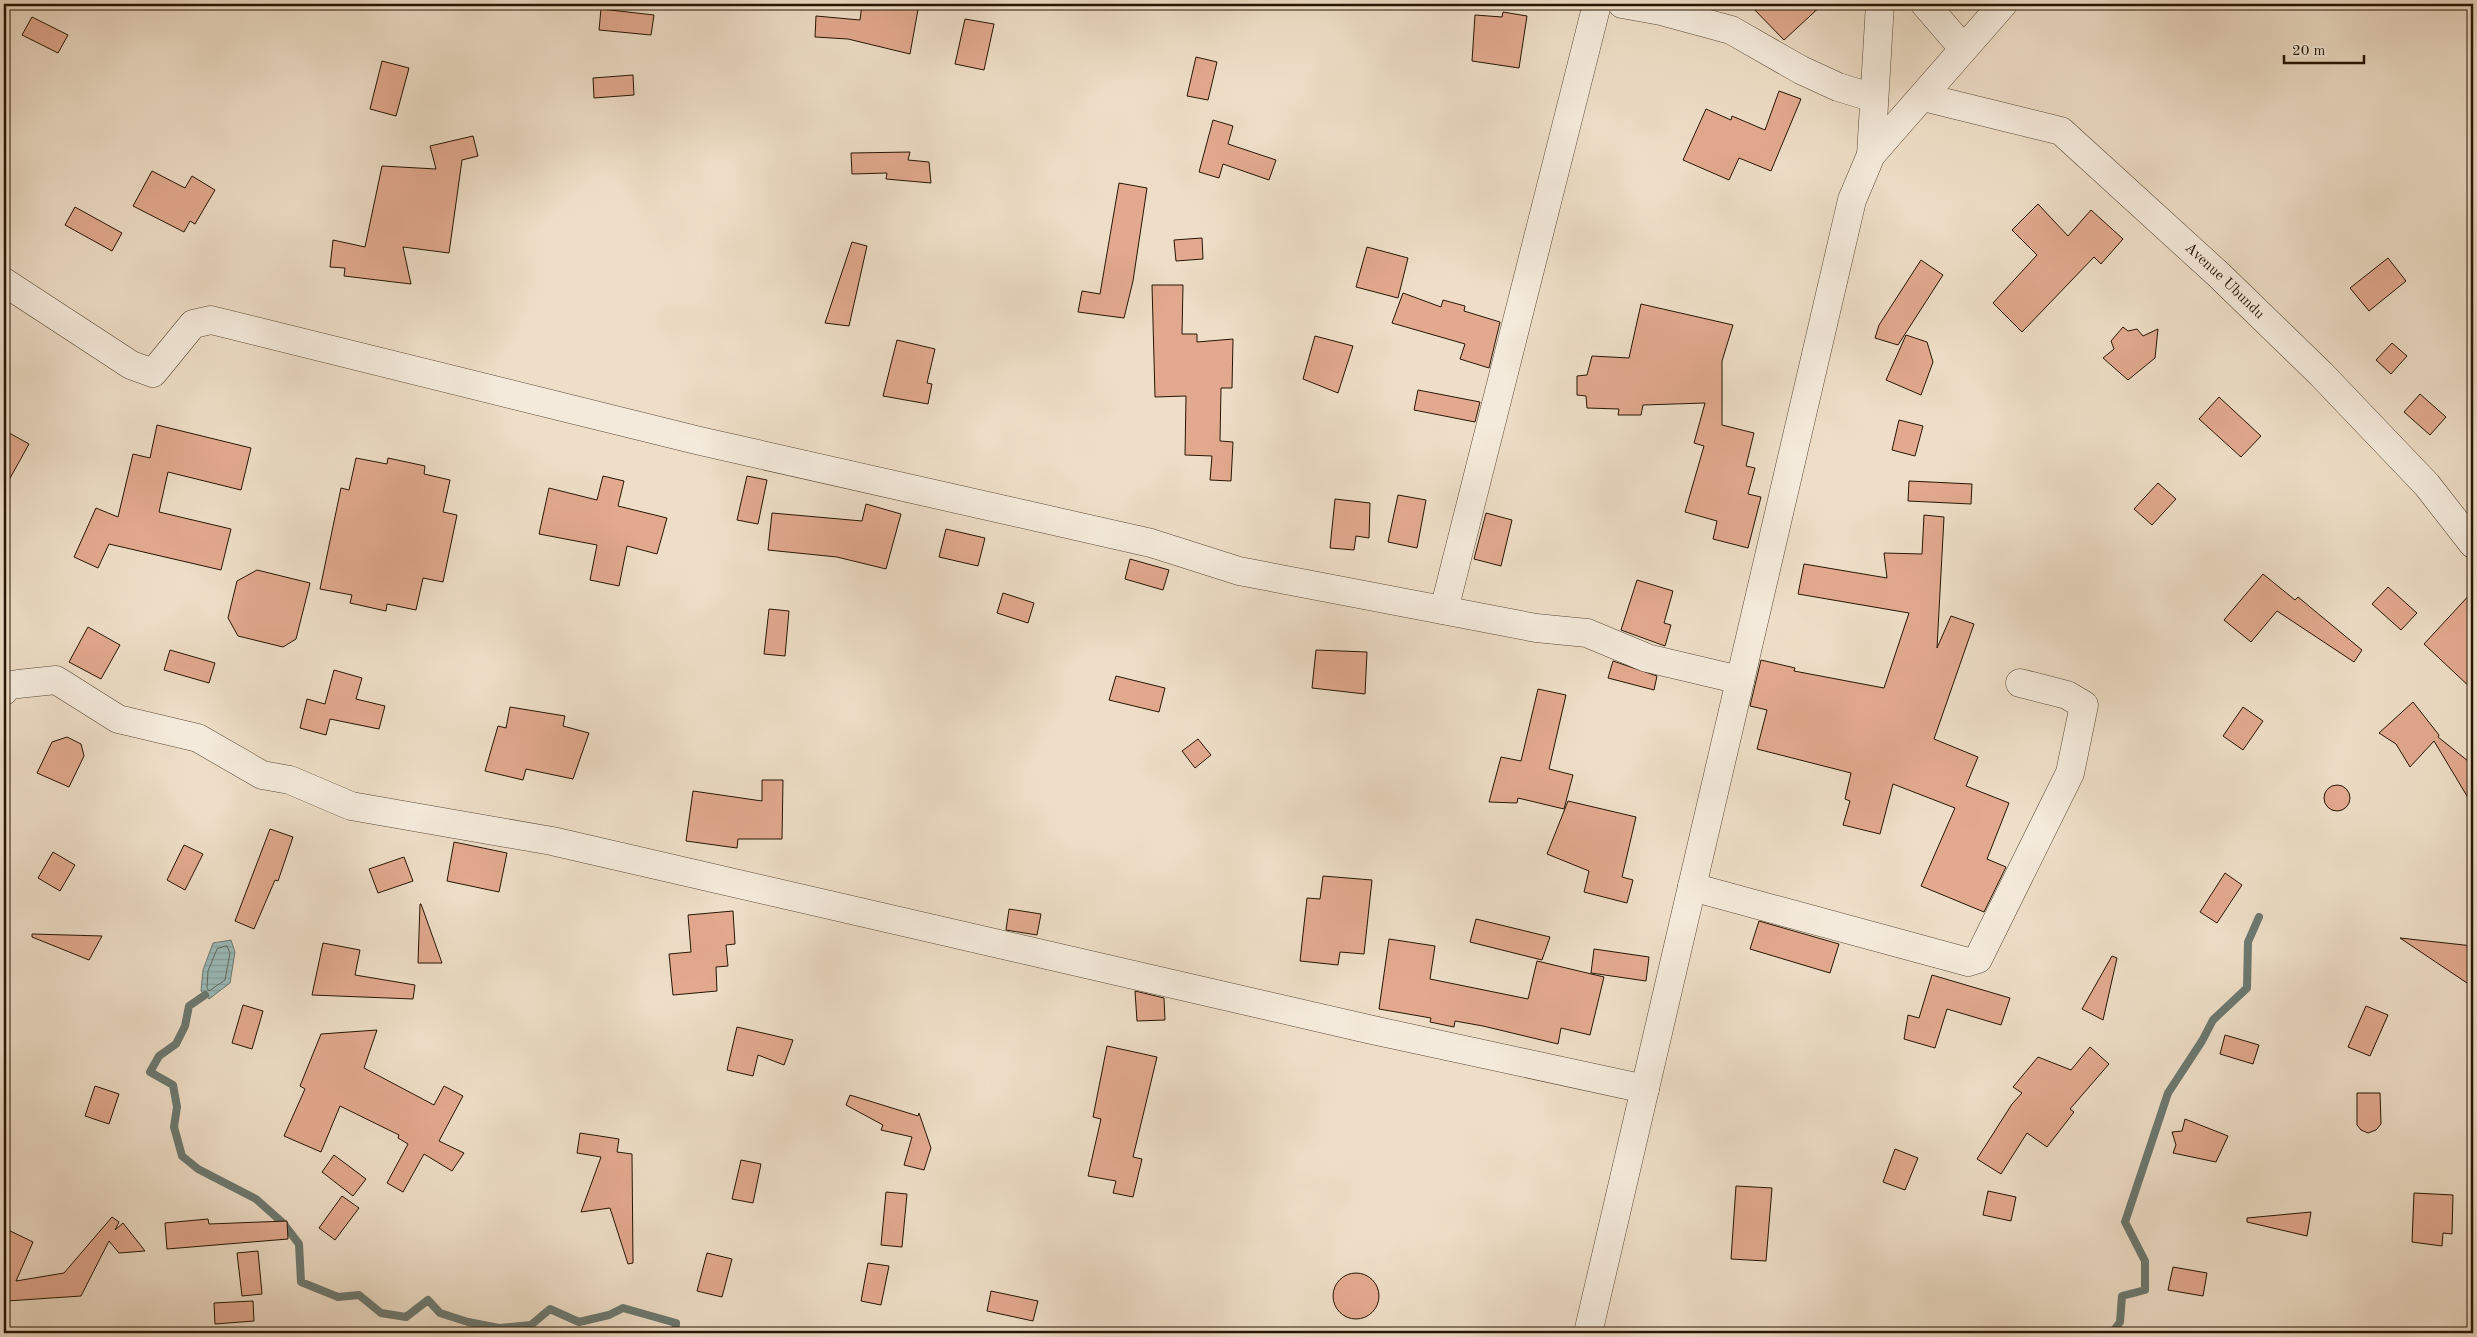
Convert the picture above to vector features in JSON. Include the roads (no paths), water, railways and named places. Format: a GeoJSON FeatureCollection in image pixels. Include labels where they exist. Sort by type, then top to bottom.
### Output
{"type":"FeatureCollection","features":[{"type":"Feature","properties":{"kind":"street"},"geometry":{"type":"LineString","coordinates":[[1444,610],[1596,4]]}},
{"type":"Feature","properties":{"kind":"street"},"geometry":{"type":"LineString","coordinates":[[1622,4],[1661,11],[1731,30],[1801,70],[1838,87],[1874,98]]}},
{"type":"Feature","properties":{"kind":"street"},"geometry":{"type":"LineString","coordinates":[[1871,155],[1880,4]]}},
{"type":"Feature","properties":{"kind":"street"},"geometry":{"type":"LineString","coordinates":[[1925,4],[1963,48]]}},
{"type":"Feature","properties":{"kind":"street"},"geometry":{"type":"LineString","coordinates":[[1588,1333],[1852,200],[1871,155],[2003,4]]}},
{"type":"Feature","properties":{"kind":"street","name":"Avenue Ubundu"},"geometry":{"type":"LineString","coordinates":[[1924,96],[2061,131],[2219,275],[2321,374],[2427,486],[2473,544]]}},
{"type":"Feature","properties":{"kind":"street"},"geometry":{"type":"LineString","coordinates":[[4,282],[131,365],[153,373],[193,324],[211,320],[700,440],[1151,543],[1239,571],[1536,628],[1587,633],[1647,658],[1740,680]]}},
{"type":"Feature","properties":{"kind":"street"},"geometry":{"type":"LineString","coordinates":[[4,691],[8,686],[56,680],[118,719],[198,738],[257,772],[290,780],[344,804],[570,844],[1368,1029],[1645,1089]]}},
{"type":"Feature","properties":{"kind":"street"},"geometry":{"type":"LineString","coordinates":[[1692,887],[1958,960],[1974,961],[1978,959],[2070,773],[2084,705],[2067,695],[2020,683]]}},
{"type":"Feature","properties":{"kind":"water"},"geometry":{"type":"Polygon","coordinates":[[[231,940],[235,952],[230,983],[209,999],[201,991],[203,970],[213,943],[231,940]]]}},
{"type":"Feature","properties":{"kind":"waterway"},"geometry":{"type":"LineString","coordinates":[[2112,1333],[2120,1322],[2122,1296],[2145,1290],[2145,1261],[2125,1222],[2168,1093],[2202,1041],[2213,1020],[2247,988],[2248,942],[2259,917]]}},
{"type":"Feature","properties":{"kind":"waterway"},"geometry":{"type":"LineString","coordinates":[[205,995],[189,1006],[185,1026],[176,1044],[159,1056],[150,1072],[173,1085],[177,1107],[174,1127],[182,1156],[198,1169],[256,1199],[283,1223],[299,1244],[301,1282],[338,1297],[359,1295],[381,1313],[406,1317],[428,1300],[440,1313],[468,1322],[499,1328],[531,1325],[550,1309],[579,1322],[609,1315],[623,1308],[676,1323],[675,1333]]}}]}
